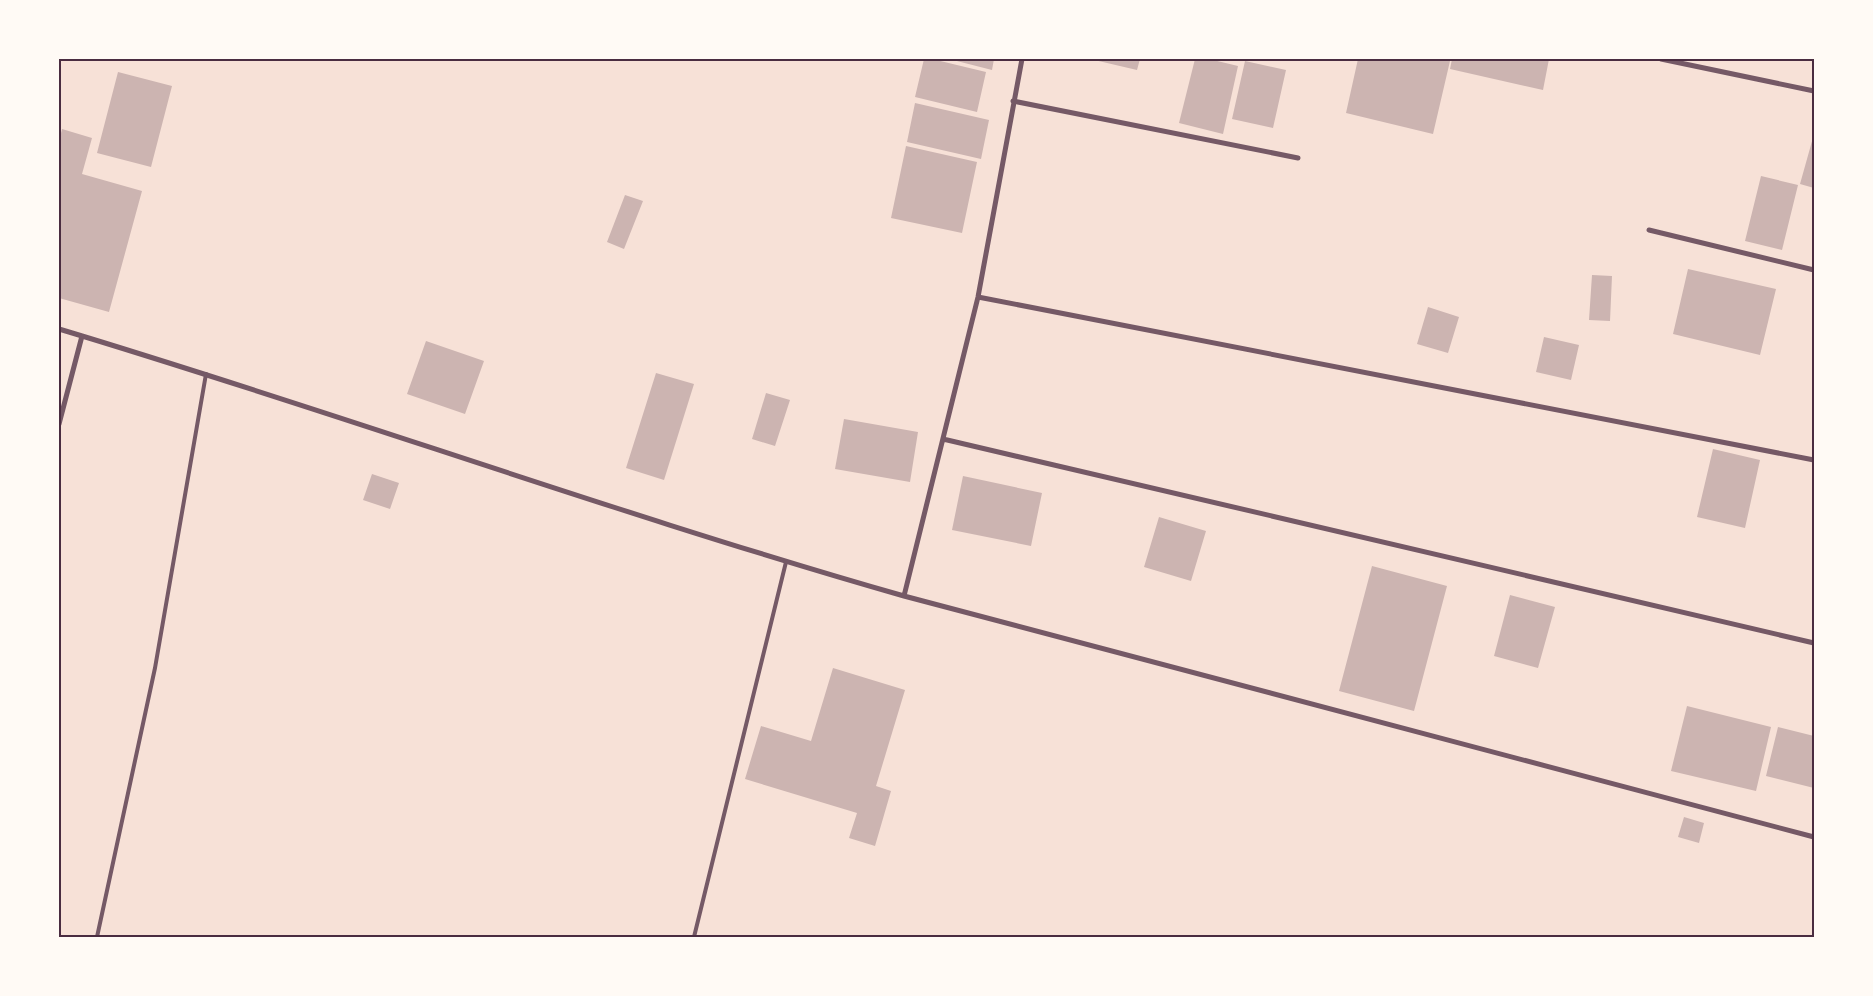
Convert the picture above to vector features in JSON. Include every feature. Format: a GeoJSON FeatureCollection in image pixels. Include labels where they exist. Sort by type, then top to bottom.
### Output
{"type":"FeatureCollection","features":[{"type":"Feature","properties":{"kind":"street"},"geometry":{"type":"LineString","coordinates":[[904,596],[978,297],[1022,59]]}},
{"type":"Feature","properties":{"kind":"street"},"geometry":{"type":"LineString","coordinates":[[1662,59],[1814,91]]}},
{"type":"Feature","properties":{"kind":"street"},"geometry":{"type":"LineString","coordinates":[[1013,101],[1298,158]]}},
{"type":"Feature","properties":{"kind":"street"},"geometry":{"type":"LineString","coordinates":[[1649,230],[1814,270]]}},
{"type":"Feature","properties":{"kind":"street"},"geometry":{"type":"LineString","coordinates":[[978,297],[1814,460]]}},
{"type":"Feature","properties":{"kind":"street"},"geometry":{"type":"LineString","coordinates":[[59,329],[206,374],[786,562],[904,596],[1814,837]]}},
{"type":"Feature","properties":{"kind":"street"},"geometry":{"type":"LineString","coordinates":[[59,424],[82,336]]}},
{"type":"Feature","properties":{"kind":"street"},"geometry":{"type":"LineString","coordinates":[[943,440],[1814,643]]}},
{"type":"Feature","properties":{"kind":"lane"},"geometry":{"type":"LineString","coordinates":[[97,937],[155,668],[206,374]]}},
{"type":"Feature","properties":{"kind":"lane"},"geometry":{"type":"LineString","coordinates":[[694,937],[786,562]]}},
{"type":"Feature","properties":{"kind":"building"},"geometry":{"type":"Polygon","coordinates":[[[924,59],[932,59],[986,72],[977,112],[915,97],[924,59]]]}},
{"type":"Feature","properties":{"kind":"building"},"geometry":{"type":"Polygon","coordinates":[[[949,59],[994,59],[992,70],[949,59]]]}},
{"type":"Feature","properties":{"kind":"building"},"geometry":{"type":"Polygon","coordinates":[[[1090,59],[1140,59],[1137,70],[1090,59]]]}},
{"type":"Feature","properties":{"kind":"building"},"geometry":{"type":"Polygon","coordinates":[[[1195,59],[1209,59],[1238,66],[1223,134],[1179,123],[1195,59]]]}},
{"type":"Feature","properties":{"kind":"building"},"geometry":{"type":"Polygon","coordinates":[[[1358,59],[1442,59],[1450,61],[1433,134],[1346,113],[1358,59]]]}},
{"type":"Feature","properties":{"kind":"building"},"geometry":{"type":"Polygon","coordinates":[[[1452,59],[1549,59],[1543,90],[1450,69],[1452,59]]]}},
{"type":"Feature","properties":{"kind":"building"},"geometry":{"type":"Polygon","coordinates":[[[1245,61],[1286,70],[1273,128],[1232,119],[1245,61]]]}},
{"type":"Feature","properties":{"kind":"building"},"geometry":{"type":"Polygon","coordinates":[[[118,72],[172,86],[151,167],[97,153],[118,72]]]}},
{"type":"Feature","properties":{"kind":"building"},"geometry":{"type":"Polygon","coordinates":[[[915,103],[989,120],[981,159],[907,142],[915,103]]]}},
{"type":"Feature","properties":{"kind":"building"},"geometry":{"type":"Polygon","coordinates":[[[62,129],[92,138],[82,174],[142,191],[109,312],[59,298],[59,141],[62,129]]]}},
{"type":"Feature","properties":{"kind":"building"},"geometry":{"type":"Polygon","coordinates":[[[1814,134],[1814,188],[1800,184],[1814,134]]]}},
{"type":"Feature","properties":{"kind":"building"},"geometry":{"type":"Polygon","coordinates":[[[906,146],[977,162],[962,233],[891,218],[906,146]]]}},
{"type":"Feature","properties":{"kind":"building"},"geometry":{"type":"Polygon","coordinates":[[[1761,176],[1798,185],[1782,250],[1745,241],[1761,176]]]}},
{"type":"Feature","properties":{"kind":"building"},"geometry":{"type":"Polygon","coordinates":[[[625,195],[643,201],[624,249],[607,242],[625,195]]]}},
{"type":"Feature","properties":{"kind":"building"},"geometry":{"type":"Polygon","coordinates":[[[1688,269],[1776,289],[1760,355],[1673,334],[1688,269]]]}},
{"type":"Feature","properties":{"kind":"building"},"geometry":{"type":"Polygon","coordinates":[[[1592,275],[1612,276],[1610,321],[1589,320],[1592,275]]]}},
{"type":"Feature","properties":{"kind":"building"},"geometry":{"type":"Polygon","coordinates":[[[1428,307],[1459,317],[1448,353],[1417,344],[1428,307]]]}},
{"type":"Feature","properties":{"kind":"building"},"geometry":{"type":"Polygon","coordinates":[[[1544,337],[1579,345],[1571,380],[1536,372],[1544,337]]]}},
{"type":"Feature","properties":{"kind":"building"},"geometry":{"type":"Polygon","coordinates":[[[426,341],[484,361],[465,414],[407,394],[426,341]]]}},
{"type":"Feature","properties":{"kind":"building"},"geometry":{"type":"Polygon","coordinates":[[[656,373],[694,384],[664,480],[626,468],[656,373]]]}},
{"type":"Feature","properties":{"kind":"building"},"geometry":{"type":"Polygon","coordinates":[[[766,393],[790,400],[775,446],[752,439],[766,393]]]}},
{"type":"Feature","properties":{"kind":"building"},"geometry":{"type":"Polygon","coordinates":[[[844,419],[918,432],[910,482],[835,469],[844,419]]]}},
{"type":"Feature","properties":{"kind":"building"},"geometry":{"type":"Polygon","coordinates":[[[1713,449],[1760,460],[1745,528],[1697,517],[1713,449]]]}},
{"type":"Feature","properties":{"kind":"building"},"geometry":{"type":"Polygon","coordinates":[[[372,474],[399,483],[390,509],[363,500],[372,474]]]}},
{"type":"Feature","properties":{"kind":"building"},"geometry":{"type":"Polygon","coordinates":[[[963,476],[1042,493],[1031,546],[952,530],[963,476]]]}},
{"type":"Feature","properties":{"kind":"building"},"geometry":{"type":"Polygon","coordinates":[[[1159,517],[1206,531],[1191,581],[1144,567],[1159,517]]]}},
{"type":"Feature","properties":{"kind":"building"},"geometry":{"type":"Polygon","coordinates":[[[1372,566],[1447,586],[1414,711],[1339,691],[1372,566]]]}},
{"type":"Feature","properties":{"kind":"building"},"geometry":{"type":"Polygon","coordinates":[[[1510,595],[1555,607],[1538,668],[1494,656],[1510,595]]]}},
{"type":"Feature","properties":{"kind":"building"},"geometry":{"type":"Polygon","coordinates":[[[833,668],[905,690],[876,786],[891,791],[875,846],[849,838],[857,813],[745,779],[761,726],[811,741],[833,668]]]}},
{"type":"Feature","properties":{"kind":"building"},"geometry":{"type":"Polygon","coordinates":[[[1687,706],[1771,727],[1756,791],[1671,771],[1687,706]]]}},
{"type":"Feature","properties":{"kind":"building"},"geometry":{"type":"Polygon","coordinates":[[[1778,727],[1814,736],[1814,788],[1766,776],[1778,727]]]}},
{"type":"Feature","properties":{"kind":"building"},"geometry":{"type":"Polygon","coordinates":[[[1684,817],[1704,823],[1699,843],[1678,837],[1684,817]]]}}]}
